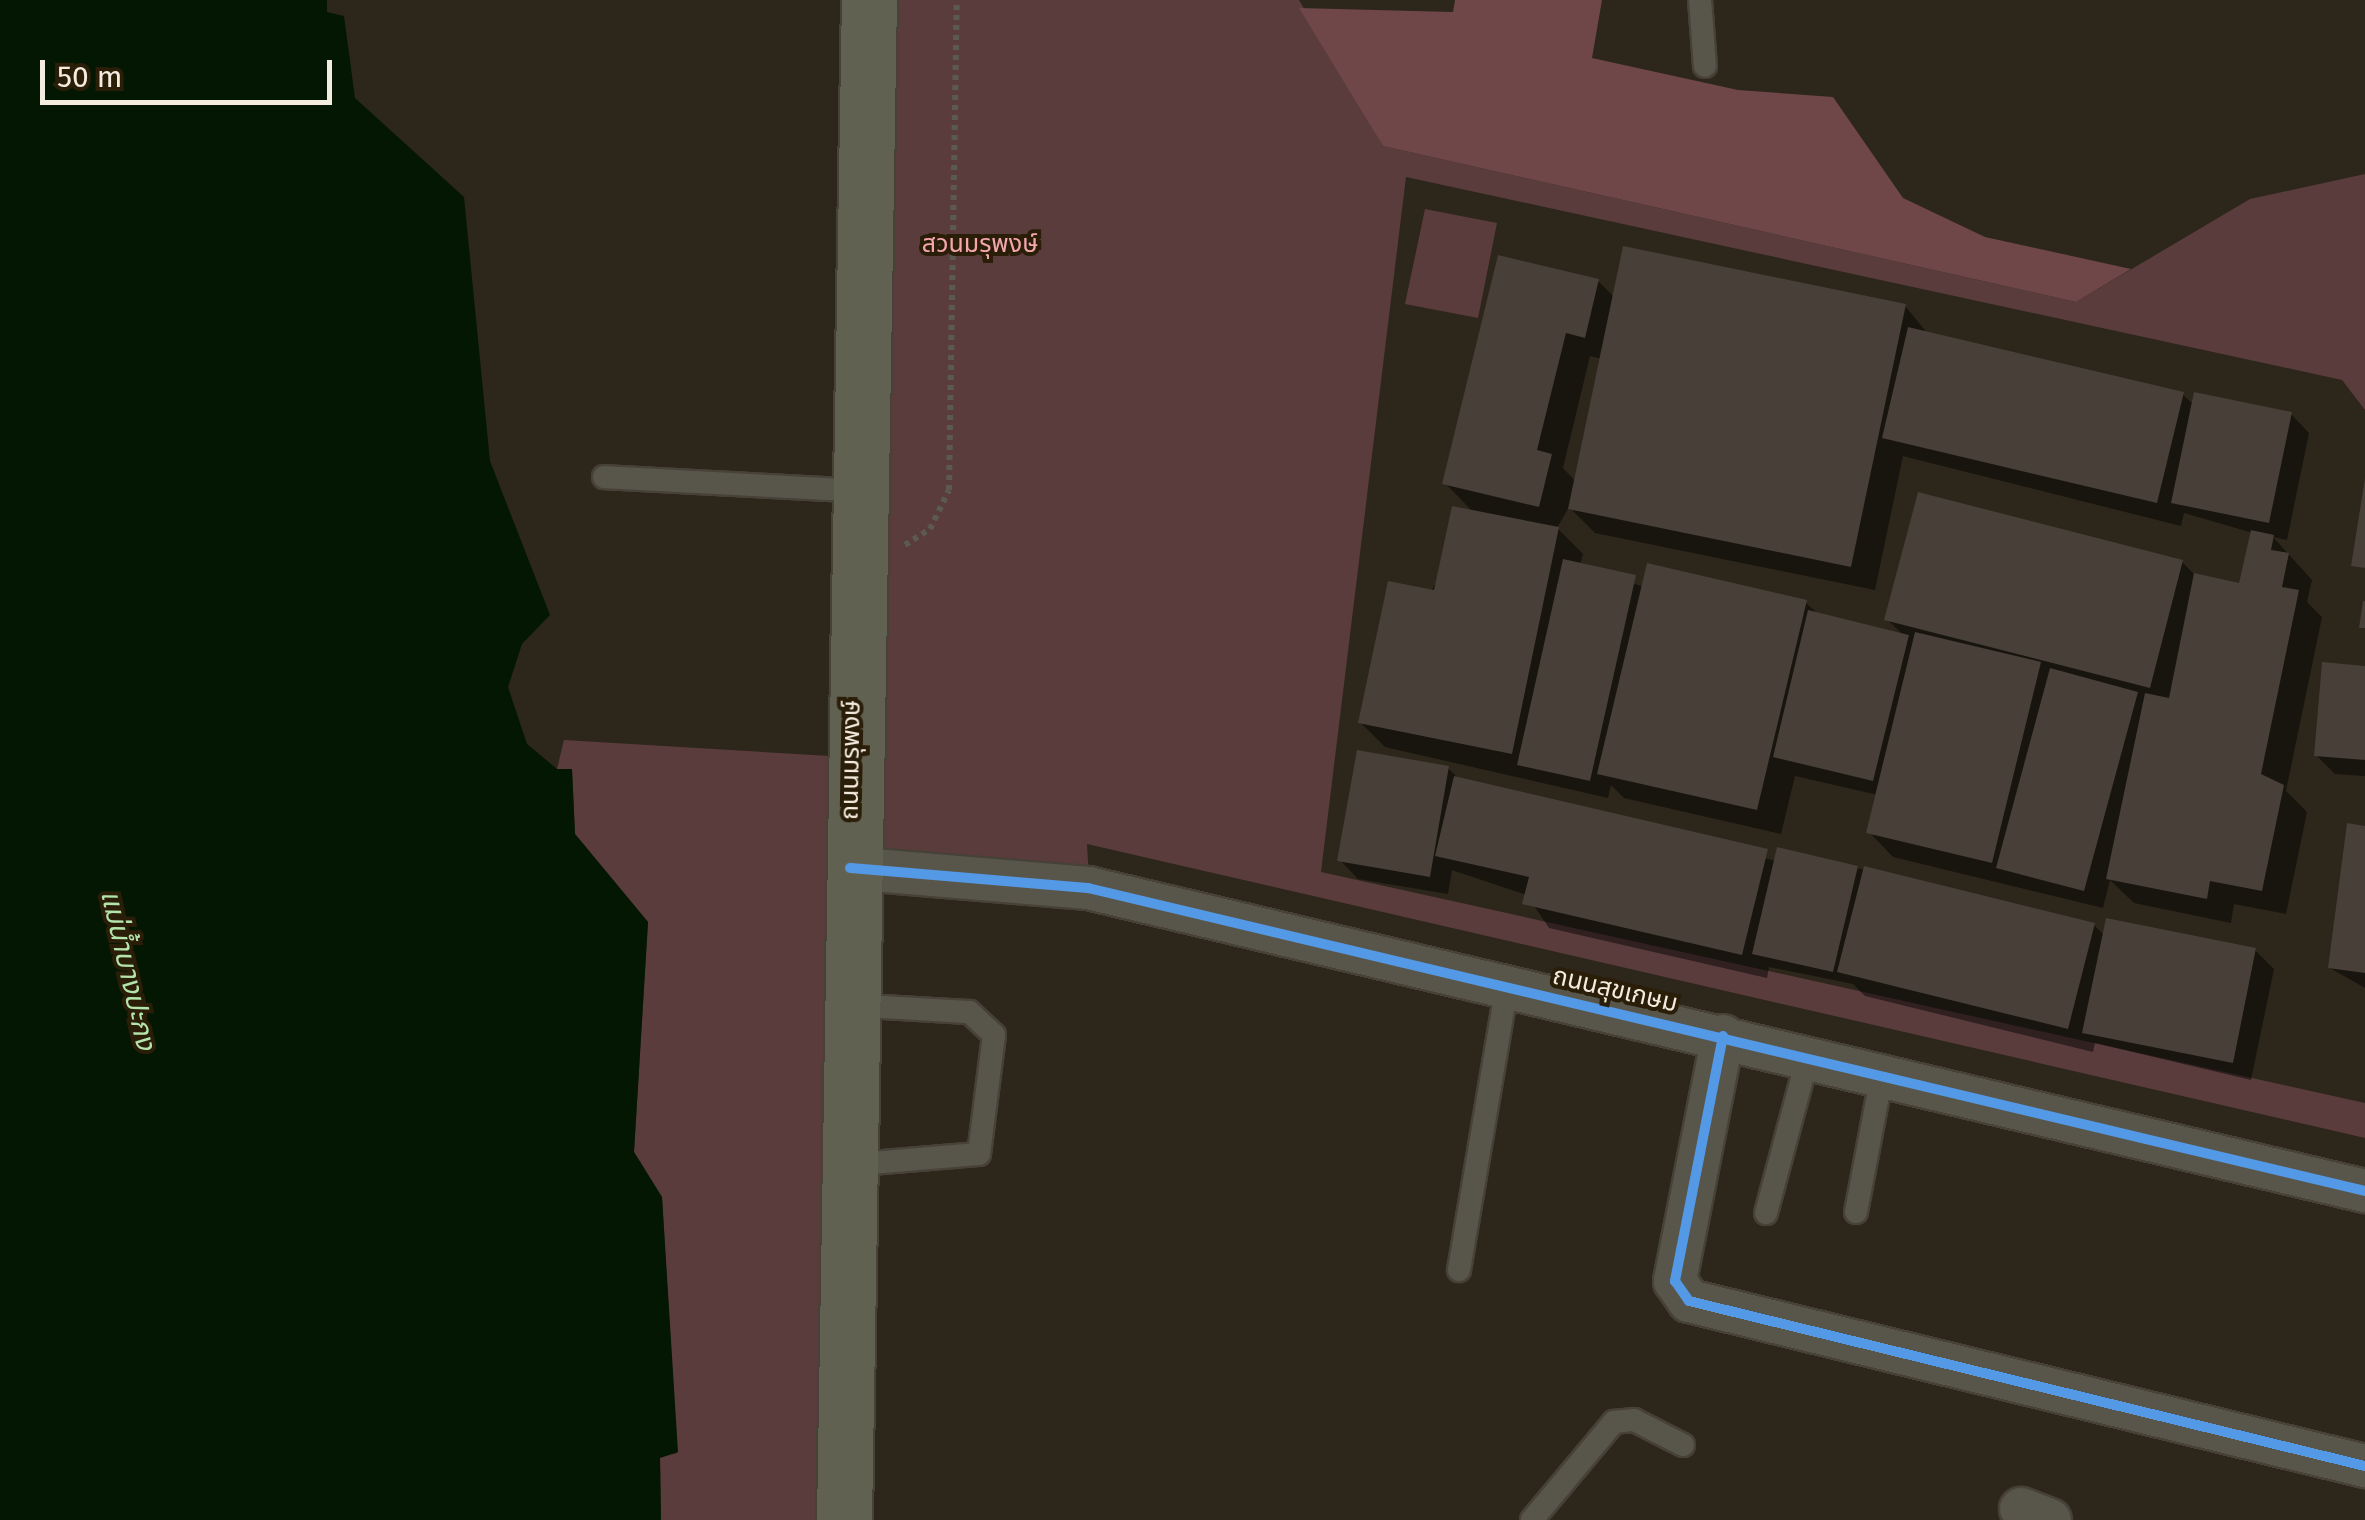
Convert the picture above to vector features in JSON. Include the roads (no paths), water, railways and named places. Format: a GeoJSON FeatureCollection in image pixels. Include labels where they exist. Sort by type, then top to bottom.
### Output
{"type":"FeatureCollection","features":[{"type":"Feature","properties":{"kind":"main road","name":"ถนนมรุพงษ์"},"geometry":{"type":"LineString","coordinates":[[844,1520],[855,551],[869,0]]}},
{"type":"Feature","properties":{"kind":"street","name":"ถนนสุขเกษม"},"geometry":{"type":"LineString","coordinates":[[850,868],[1088,888],[2365,1191]]}},
{"type":"Feature","properties":{"kind":"street"},"geometry":{"type":"LineString","coordinates":[[1723,1036],[1675,1281],[1689,1302],[2365,1466]]}},
{"type":"Feature","properties":{"kind":"lane"},"geometry":{"type":"LineString","coordinates":[[1700,0],[1706,66]]}},
{"type":"Feature","properties":{"kind":"lane"},"geometry":{"type":"LineString","coordinates":[[604,477],[859,491]]}},
{"type":"Feature","properties":{"kind":"lane"},"geometry":{"type":"LineString","coordinates":[[1459,1270],[1507,985]]}},
{"type":"Feature","properties":{"kind":"lane"},"geometry":{"type":"LineString","coordinates":[[847,1166],[979,1154],[994,1035],[969,1012],[848,1005]]}},
{"type":"Feature","properties":{"kind":"lane"},"geometry":{"type":"LineString","coordinates":[[1766,1213],[1808,1056]]}},
{"type":"Feature","properties":{"kind":"lane"},"geometry":{"type":"LineString","coordinates":[[1856,1212],[1882,1075]]}},
{"type":"Feature","properties":{"kind":"lane"},"geometry":{"type":"LineString","coordinates":[[1532,1520],[1614,1422],[1634,1420],[1683,1445]]}},
{"type":"Feature","properties":{"kind":"water","name":"แม่น้ำบางปะกง"},"geometry":{"type":"Polygon","coordinates":[[[0,0],[327,0],[327,12],[344,16],[355,98],[464,197],[490,461],[550,615],[522,644],[508,687],[527,744],[557,769],[572,769],[575,834],[648,922],[634,1152],[662,1197],[678,1452],[660,1458],[661,1520],[0,1520],[0,0]]]}},
{"type":"Feature","properties":{"kind":"park label","name":"สวนมรุพงษ์"},"geometry":{"type":"Point","coordinates":[980,244]}}]}
